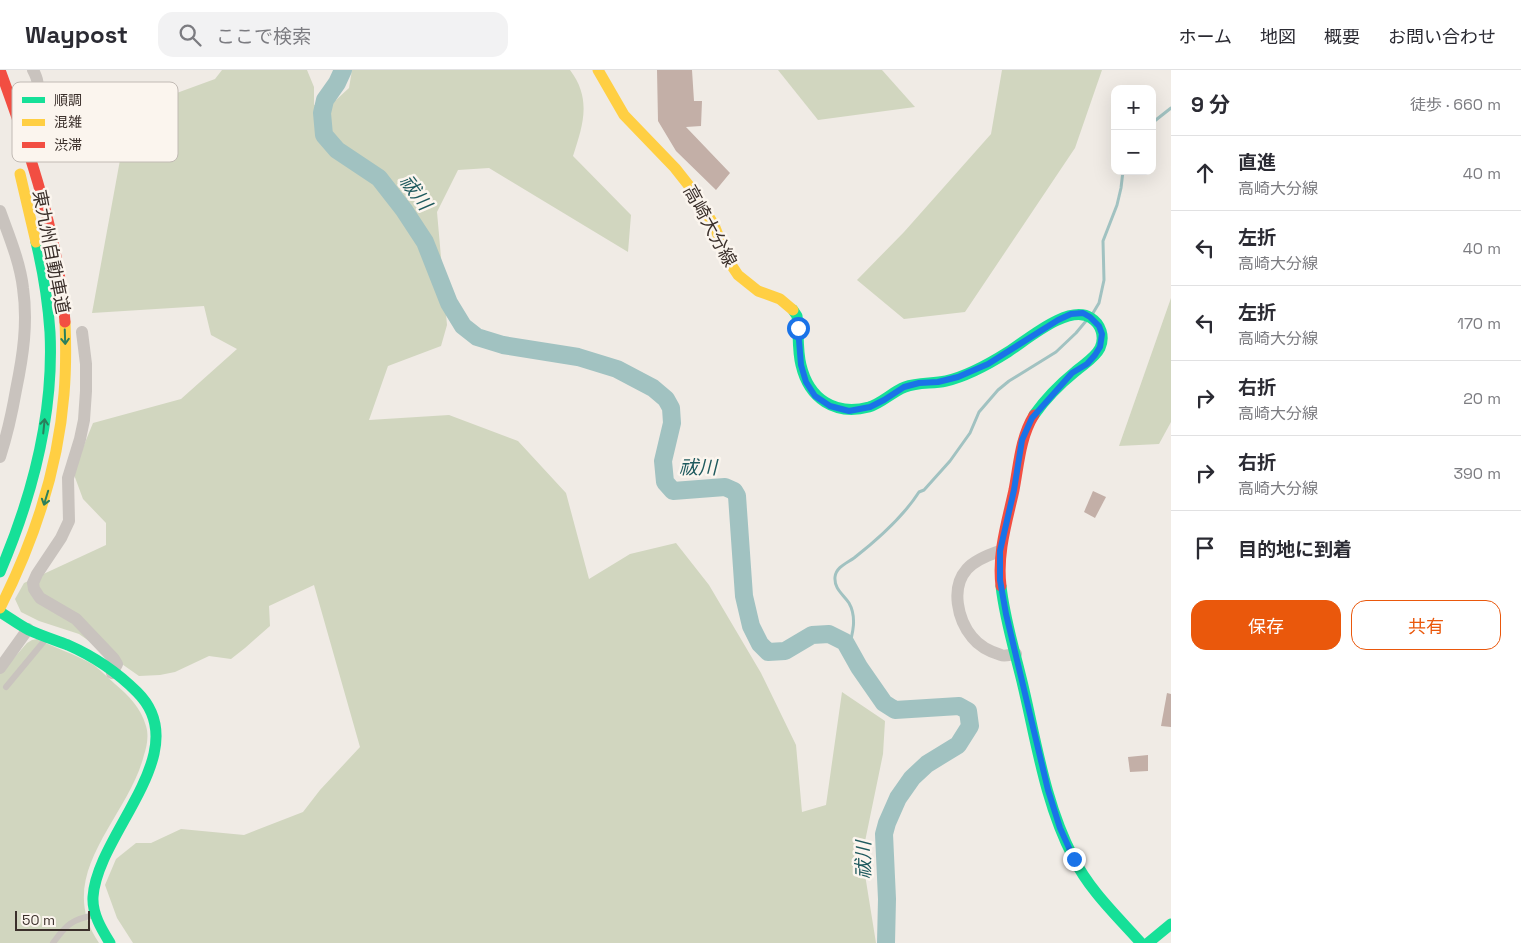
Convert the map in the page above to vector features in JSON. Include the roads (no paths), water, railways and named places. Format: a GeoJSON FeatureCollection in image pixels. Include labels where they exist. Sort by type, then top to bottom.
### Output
{"type":"FeatureCollection","features":[{"type":"Feature","properties":{"kind":"main road","name":"東九州自動車道"},"geometry":{"type":"LineString","coordinates":[[0,70],[12,105]]}},
{"type":"Feature","properties":{"kind":"main road","name":"高崎大分線"},"geometry":{"type":"LineString","coordinates":[[598,70],[624,115],[675,168],[690,187],[714,225],[728,260],[738,275],[758,291],[780,299],[793,310],[797,316],[801,365],[806,382],[815,396],[830,406],[849,411],[870,407],[904,387],[958,377],[988,364],[1058,320],[1071,314],[1083,313],[1099,326],[1102,334],[1100,347],[1095,355],[1087,364],[1072,373],[1032,418],[1022,440],[1014,490],[1000,551],[1000,580],[1006,614],[1048,790],[1060,828],[1074,859],[1096,891],[1141,943]]}},
{"type":"Feature","properties":{"kind":"main road","name":"東九州自動車道"},"geometry":{"type":"LineString","coordinates":[[0,572],[28,498],[43,434],[49,370],[50,333],[44,280],[16,162]]}},
{"type":"Feature","properties":{"kind":"main road","name":"東九州自動車道"},"geometry":{"type":"LineString","coordinates":[[0,608],[15,581],[36,530],[59,444],[64,407],[66,370],[64,318],[59,278],[48,220],[31,162]]}},
{"type":"Feature","properties":{"kind":"main road"},"geometry":{"type":"LineString","coordinates":[[0,612],[25,628],[72,647],[112,673],[136,691],[148,705],[156,722],[155,753],[148,772],[110,844],[99,869],[95,884],[93,898],[96,915],[110,943]]}},
{"type":"Feature","properties":{"kind":"main road"},"geometry":{"type":"LineString","coordinates":[[1148,943],[1171,924]]}},
{"type":"Feature","properties":{"kind":"street"},"geometry":{"type":"LineString","coordinates":[[33,70],[38,82]]}},
{"type":"Feature","properties":{"kind":"street"},"geometry":{"type":"LineString","coordinates":[[0,211],[19,267],[26,319],[22,359],[10,422],[0,457]]}},
{"type":"Feature","properties":{"kind":"street"},"geometry":{"type":"LineString","coordinates":[[82,332],[86,364],[84,420],[68,478],[68,521],[61,538],[33,583],[34,589],[40,598],[76,619],[114,659],[117,664],[112,673]]}},
{"type":"Feature","properties":{"kind":"street"},"geometry":{"type":"LineString","coordinates":[[1000,551],[980,559],[966,570],[959,584],[957,595],[959,610],[965,627],[980,646],[1003,656],[1016,654]]}},
{"type":"Feature","properties":{"kind":"street"},"geometry":{"type":"LineString","coordinates":[[0,668],[25,628]]}},
{"type":"Feature","properties":{"kind":"lane"},"geometry":{"type":"LineString","coordinates":[[6,687],[48,637]]}},
{"type":"Feature","properties":{"kind":"lane"},"geometry":{"type":"LineString","coordinates":[[53,943],[67,925],[79,919],[96,915]]}},
{"type":"Feature","properties":{"kind":"waterway","name":"祓川"},"geometry":{"type":"LineString","coordinates":[[343,70],[337,83],[325,100],[322,113],[324,135],[337,150],[379,178],[404,210],[425,242],[449,303],[463,326],[477,337],[503,345],[578,357],[617,369],[653,388],[666,399],[671,408],[672,423],[663,461],[665,482],[673,491],[725,487],[734,491],[737,496],[744,596],[751,626],[760,644],[768,652],[785,651],[812,635],[829,634],[845,642],[859,667],[884,703],[895,710],[959,706],[968,711],[970,726],[958,745],[927,764],[912,778],[898,798],[887,823],[884,834],[887,899],[886,943]]}},
{"type":"Feature","properties":{"kind":"waterway"},"geometry":{"type":"LineString","coordinates":[[1156,120],[1171,108]]}},
{"type":"Feature","properties":{"kind":"waterway"},"geometry":{"type":"LineString","coordinates":[[1093,313],[1099,303],[1104,280],[1103,241],[1117,205],[1123,175]]}},
{"type":"Feature","properties":{"kind":"waterway"},"geometry":{"type":"LineString","coordinates":[[848,649],[854,620],[849,603],[836,585],[835,577],[837,571],[889,528],[919,492],[924,490],[950,461],[970,433],[979,412],[998,390],[1056,352],[1086,321]]}}]}
